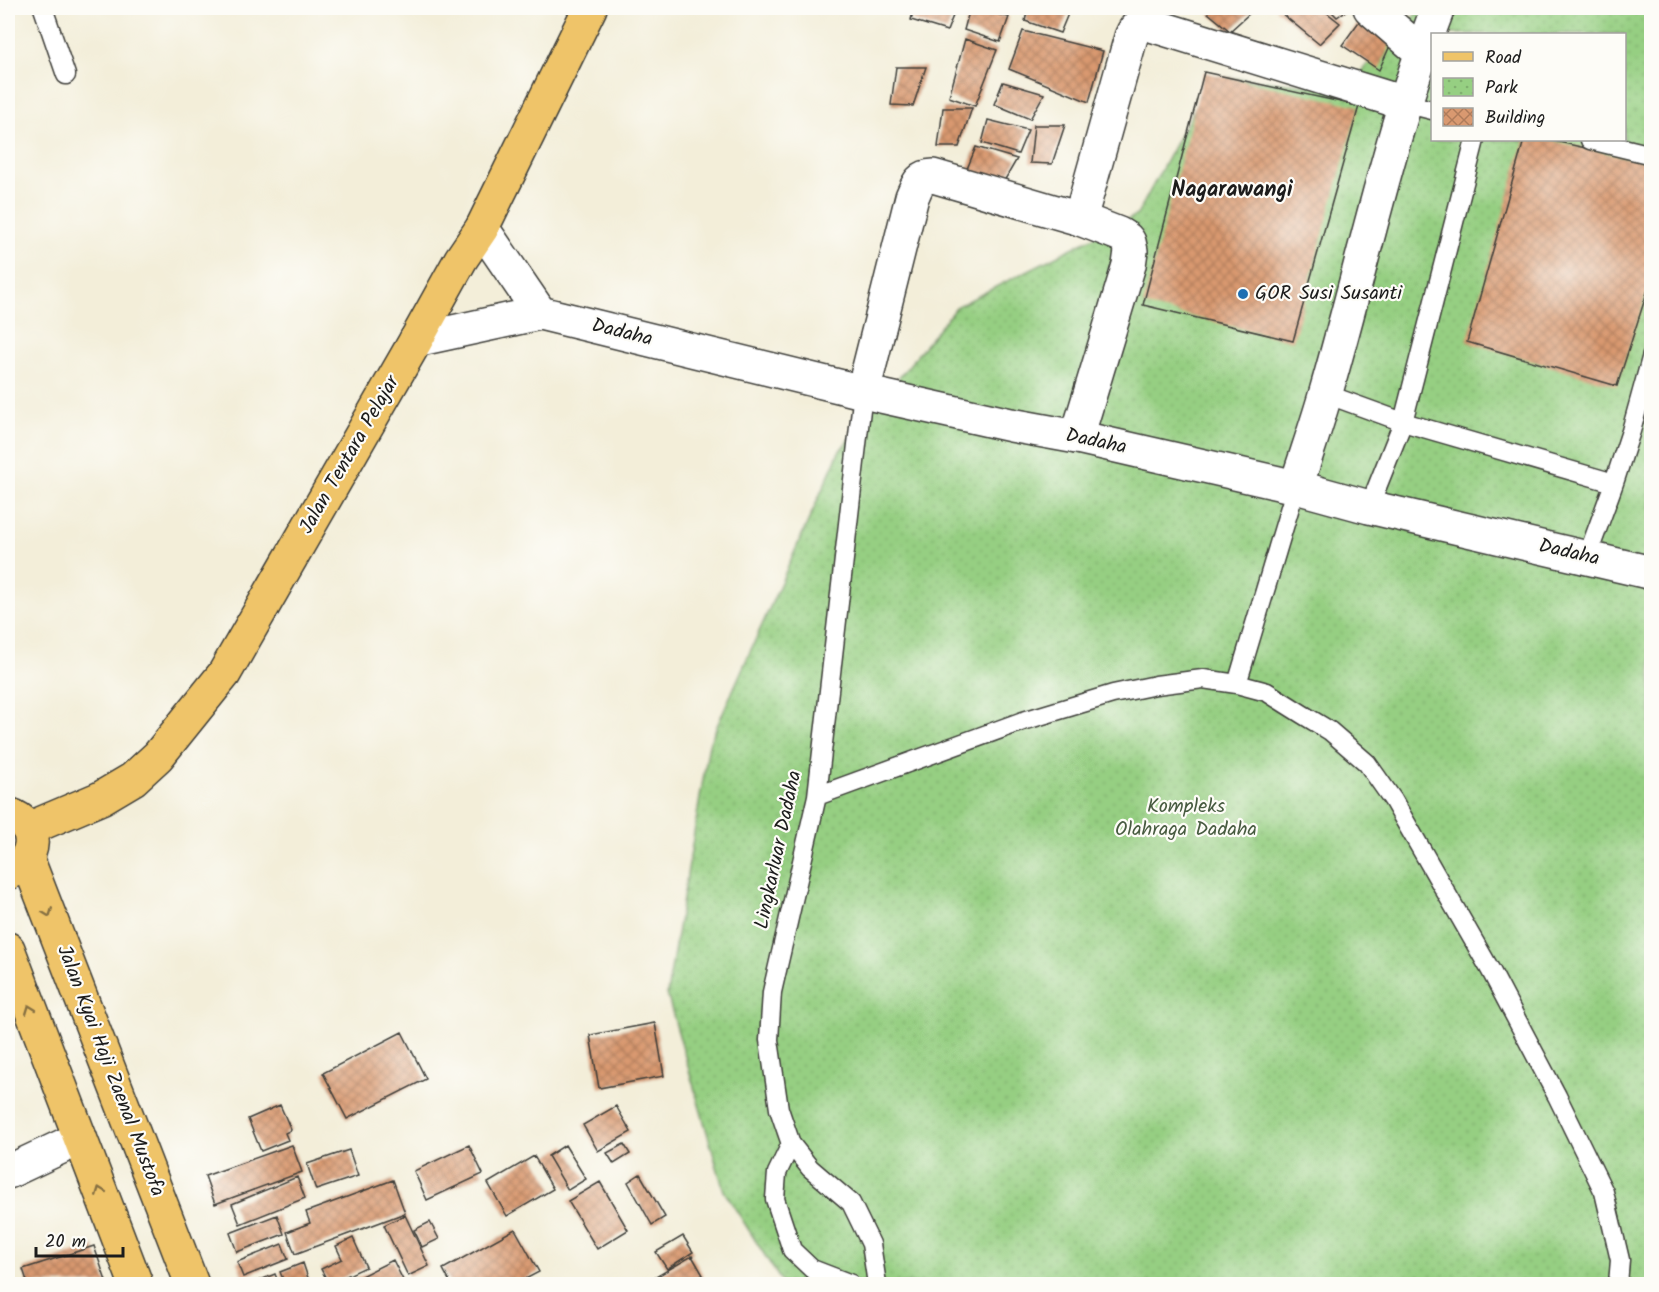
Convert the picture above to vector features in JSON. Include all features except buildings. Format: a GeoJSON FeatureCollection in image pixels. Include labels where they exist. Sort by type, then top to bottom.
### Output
{"type":"FeatureCollection","features":[{"type":"Feature","properties":{"kind":"main road","name":"Jalan Tentara Pelajar"},"geometry":{"type":"LineString","coordinates":[[18,844],[134,779],[158,756],[224,674],[461,259],[482,228],[590,8]]}},
{"type":"Feature","properties":{"kind":"main road","name":"Jalan Kyai Haji Zaenal Mustofa"},"geometry":{"type":"LineString","coordinates":[[18,844],[192,1284]]}},
{"type":"Feature","properties":{"kind":"main road"},"geometry":{"type":"LineString","coordinates":[[8,949],[136,1284]]}},
{"type":"Feature","properties":{"kind":"street"},"geometry":{"type":"LineString","coordinates":[[1370,8],[1421,52]]}},
{"type":"Feature","properties":{"kind":"street"},"geometry":{"type":"LineString","coordinates":[[1296,487],[1418,106],[1421,52],[1438,8]]}},
{"type":"Feature","properties":{"kind":"street"},"geometry":{"type":"LineString","coordinates":[[1080,219],[1131,37],[1141,24],[1148,24],[1418,106]]}},
{"type":"Feature","properties":{"kind":"street"},"geometry":{"type":"LineString","coordinates":[[863,392],[912,197],[922,178],[929,176],[940,178],[1080,219],[1123,236],[1129,242],[1131,251],[1129,265],[1077,437]]}},
{"type":"Feature","properties":{"kind":"street"},"geometry":{"type":"LineString","coordinates":[[482,228],[540,313]]}},
{"type":"Feature","properties":{"kind":"street","name":"Dadaha"},"geometry":{"type":"LineString","coordinates":[[416,340],[540,313],[863,392],[1011,425],[1077,437],[1296,487],[1369,507],[1652,573]]}},
{"type":"Feature","properties":{"kind":"street"},"geometry":{"type":"LineString","coordinates":[[8,1172],[80,1138]]}},
{"type":"Feature","properties":{"kind":"lane"},"geometry":{"type":"LineString","coordinates":[[43,8],[66,75]]}},
{"type":"Feature","properties":{"kind":"lane"},"geometry":{"type":"LineString","coordinates":[[1369,507],[1403,422],[1475,141]]}},
{"type":"Feature","properties":{"kind":"lane"},"geometry":{"type":"LineString","coordinates":[[1594,141],[1652,155]]}},
{"type":"Feature","properties":{"kind":"lane"},"geometry":{"type":"LineString","coordinates":[[1587,557],[1631,431],[1652,355]]}},
{"type":"Feature","properties":{"kind":"lane","name":"Lingkarluar Dadaha"},"geometry":{"type":"LineString","coordinates":[[863,392],[817,796],[772,992],[769,1040],[779,1108],[791,1144],[810,1168],[851,1203],[870,1244],[877,1284]]}},
{"type":"Feature","properties":{"kind":"lane"},"geometry":{"type":"LineString","coordinates":[[1326,394],[1403,422],[1614,483]]}},
{"type":"Feature","properties":{"kind":"lane"},"geometry":{"type":"LineString","coordinates":[[1237,684],[1296,487]]}},
{"type":"Feature","properties":{"kind":"lane"},"geometry":{"type":"LineString","coordinates":[[817,796],[1023,722],[1113,694],[1156,685],[1203,679],[1237,684],[1267,693],[1330,731],[1367,763],[1394,800],[1496,981],[1557,1096],[1604,1192],[1620,1260],[1618,1284]]}},
{"type":"Feature","properties":{"kind":"lane"},"geometry":{"type":"LineString","coordinates":[[791,1144],[777,1173],[775,1199],[792,1250],[812,1269],[851,1284]]}},
{"type":"Feature","properties":{"kind":"green space","name":"Kompleks Olahraga Dadaha"},"geometry":{"type":"Polygon","coordinates":[[[1422,8],[1651,8],[1651,1284],[783,1284],[724,1191],[667,994],[709,744],[839,452],[956,307],[1137,215],[1212,76],[1345,88],[1422,8]]]}},
{"type":"Feature","properties":{"kind":"place","name":"GOR Susi Susanti"},"geometry":{"type":"Point","coordinates":[1243,294]}},
{"type":"Feature","properties":{"kind":"district","name":"Nagarawangi"},"geometry":{"type":"Point","coordinates":[1232,190]}}]}
